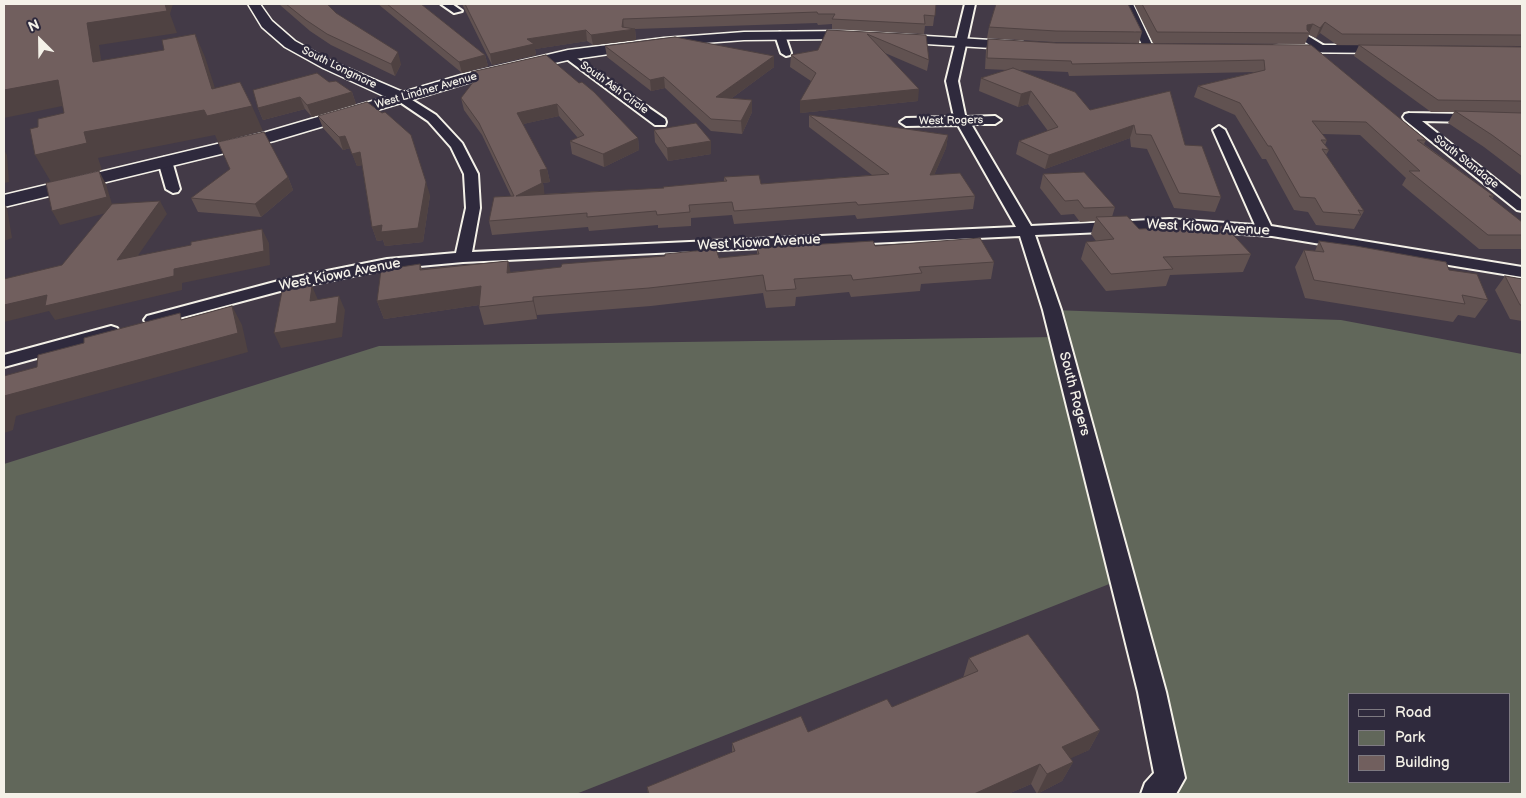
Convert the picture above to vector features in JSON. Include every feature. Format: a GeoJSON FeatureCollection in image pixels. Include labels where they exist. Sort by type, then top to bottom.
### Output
{"type":"FeatureCollection","features":[{"type":"Feature","properties":{"kind":"street","name":"South Longmore"},"geometry":{"type":"LineString","coordinates":[[254,4],[267,24],[290,44],[328,65],[401,98],[432,118],[457,146],[471,174],[473,208],[463,257]]}},
{"type":"Feature","properties":{"kind":"street"},"geometry":{"type":"LineString","coordinates":[[446,4],[458,11]]}},
{"type":"Feature","properties":{"kind":"street","name":"South Rogers"},"geometry":{"type":"LineString","coordinates":[[970,4],[952,81],[962,120],[1026,231],[1052,310],[1152,692],[1170,778],[1156,794]]}},
{"type":"Feature","properties":{"kind":"street"},"geometry":{"type":"LineString","coordinates":[[1128,4],[1149,49]]}},
{"type":"Feature","properties":{"kind":"street","name":"West Lindner Avenue"},"geometry":{"type":"LineString","coordinates":[[4,201],[268,137],[496,70],[568,55],[704,38],[780,35],[845,35],[1034,47]]}},
{"type":"Feature","properties":{"kind":"street"},"geometry":{"type":"LineString","coordinates":[[780,35],[786,53]]}},
{"type":"Feature","properties":{"kind":"street"},"geometry":{"type":"LineString","coordinates":[[1308,39],[1322,49]]}},
{"type":"Feature","properties":{"kind":"street"},"geometry":{"type":"LineString","coordinates":[[1130,49],[1168,49]]}},
{"type":"Feature","properties":{"kind":"street"},"geometry":{"type":"LineString","coordinates":[[1264,49],[1412,49]]}},
{"type":"Feature","properties":{"kind":"street","name":"South Ash Circle"},"geometry":{"type":"LineString","coordinates":[[568,55],[660,122]]}},
{"type":"Feature","properties":{"kind":"street","name":"South Standage"},"geometry":{"type":"LineString","coordinates":[[1522,119],[1409,117],[1522,207]]}},
{"type":"Feature","properties":{"kind":"street","name":"West Rogers"},"geometry":{"type":"LineString","coordinates":[[906,122],[995,120]]}},
{"type":"Feature","properties":{"kind":"street"},"geometry":{"type":"LineString","coordinates":[[1218,130],[1265,230]]}},
{"type":"Feature","properties":{"kind":"street"},"geometry":{"type":"LineString","coordinates":[[165,161],[173,189]]}},
{"type":"Feature","properties":{"kind":"street","name":"West Kiowa Avenue"},"geometry":{"type":"LineString","coordinates":[[4,361],[282,285],[387,264],[463,257],[1170,224],[1265,230],[1522,272]]}},
{"type":"Feature","properties":{"kind":"green space"},"geometry":{"type":"Polygon","coordinates":[[[1052,310],[1341,320],[1522,354],[1522,794],[1179,794],[1170,778],[1122,579],[576,794],[4,794],[4,464],[379,346],[1058,337],[1052,310]]]}},
{"type":"Feature","properties":{"kind":"building"},"geometry":{"type":"Polygon","coordinates":[[[4,4],[165,4],[167,11],[87,23],[93,62],[164,50],[162,40],[195,34],[212,89],[240,82],[252,106],[207,116],[204,110],[84,132],[87,143],[35,155],[30,129],[38,127],[38,119],[64,113],[58,80],[4,90],[4,4]]]}},
{"type":"Feature","properties":{"kind":"building"},"geometry":{"type":"Polygon","coordinates":[[[286,4],[327,4],[336,13],[398,52],[391,64],[327,34],[286,4]]]}},
{"type":"Feature","properties":{"kind":"building"},"geometry":{"type":"Polygon","coordinates":[[[387,4],[421,4],[485,55],[459,62],[387,4]]]}},
{"type":"Feature","properties":{"kind":"building"},"geometry":{"type":"Polygon","coordinates":[[[465,4],[936,4],[935,16],[924,15],[925,24],[832,19],[835,14],[818,14],[817,12],[623,19],[622,27],[635,29],[591,35],[586,30],[527,39],[534,44],[490,54],[465,4]]]}},
{"type":"Feature","properties":{"kind":"building"},"geometry":{"type":"Polygon","coordinates":[[[996,4],[1128,4],[1142,32],[1056,31],[989,27],[996,4]]]}},
{"type":"Feature","properties":{"kind":"building"},"geometry":{"type":"Polygon","coordinates":[[[1142,4],[1522,4],[1522,35],[1342,34],[1325,22],[1320,28],[1313,24],[1307,25],[1307,30],[1310,33],[1157,32],[1142,4]]]}},
{"type":"Feature","properties":{"kind":"building"},"geometry":{"type":"Polygon","coordinates":[[[827,30],[926,35],[929,60],[867,34],[919,89],[800,101],[816,73],[791,55],[818,50],[827,30]]]}},
{"type":"Feature","properties":{"kind":"building"},"geometry":{"type":"Polygon","coordinates":[[[675,37],[774,56],[716,97],[752,100],[741,121],[711,119],[664,77],[650,80],[605,46],[675,37]]]}},
{"type":"Feature","properties":{"kind":"building"},"geometry":{"type":"Polygon","coordinates":[[[988,39],[1056,43],[1311,45],[1426,140],[1417,140],[1494,196],[1489,196],[1522,222],[1522,235],[1488,235],[1409,171],[1420,171],[1366,122],[1312,121],[1327,140],[1321,140],[1329,150],[1322,149],[1364,211],[1358,210],[1361,215],[1323,212],[1315,198],[1300,197],[1271,146],[1268,146],[1240,103],[1198,86],[1265,70],[1264,60],[1072,64],[1071,61],[987,58],[988,39]]]}},
{"type":"Feature","properties":{"kind":"building"},"geometry":{"type":"Polygon","coordinates":[[[1359,45],[1522,47],[1522,101],[1438,100],[1359,45]]]}},
{"type":"Feature","properties":{"kind":"building"},"geometry":{"type":"Polygon","coordinates":[[[546,55],[579,83],[582,82],[594,92],[638,138],[603,154],[570,141],[584,135],[557,104],[517,113],[547,169],[540,170],[542,183],[516,196],[664,188],[727,181],[724,177],[759,175],[761,184],[889,174],[809,115],[948,135],[930,175],[960,173],[975,196],[858,205],[856,202],[734,211],[732,202],[689,205],[690,212],[657,215],[656,211],[587,217],[587,213],[489,221],[494,197],[514,196],[479,123],[461,98],[477,77],[471,72],[546,55]]]}},
{"type":"Feature","properties":{"kind":"building"},"geometry":{"type":"Polygon","coordinates":[[[1013,68],[1075,92],[1090,110],[1170,91],[1185,145],[1202,146],[1221,197],[1179,193],[1151,135],[1136,134],[1134,125],[1049,155],[1019,141],[1058,127],[1031,91],[1021,94],[981,78],[1013,68]]]}},
{"type":"Feature","properties":{"kind":"building"},"geometry":{"type":"Polygon","coordinates":[[[317,73],[329,82],[336,81],[352,92],[307,105],[300,97],[258,108],[253,90],[317,73]]]}},
{"type":"Feature","properties":{"kind":"building"},"geometry":{"type":"Polygon","coordinates":[[[367,102],[382,113],[385,112],[411,135],[426,182],[418,228],[381,232],[382,225],[372,227],[360,152],[352,154],[345,136],[339,137],[318,116],[367,102]]]}},
{"type":"Feature","properties":{"kind":"building"},"geometry":{"type":"Polygon","coordinates":[[[1455,111],[1522,113],[1522,157],[1492,135],[1455,111]]]}},
{"type":"Feature","properties":{"kind":"building"},"geometry":{"type":"Polygon","coordinates":[[[696,123],[711,141],[667,148],[654,130],[696,123]]]}},
{"type":"Feature","properties":{"kind":"building"},"geometry":{"type":"Polygon","coordinates":[[[264,132],[288,177],[255,204],[191,198],[230,169],[218,142],[264,132]]]}},
{"type":"Feature","properties":{"kind":"building"},"geometry":{"type":"Polygon","coordinates":[[[99,171],[107,197],[52,211],[46,183],[99,171]]]}},
{"type":"Feature","properties":{"kind":"building"},"geometry":{"type":"Polygon","coordinates":[[[1084,172],[1115,207],[1084,208],[1078,200],[1065,201],[1043,174],[1084,172]]]}},
{"type":"Feature","properties":{"kind":"building"},"geometry":{"type":"Polygon","coordinates":[[[160,201],[117,260],[191,245],[191,242],[262,229],[264,251],[174,269],[174,276],[45,306],[47,295],[4,305],[4,279],[62,265],[112,204],[160,201]]]}},
{"type":"Feature","properties":{"kind":"building"},"geometry":{"type":"Polygon","coordinates":[[[1127,216],[1139,229],[1225,226],[1251,254],[1163,257],[1173,269],[1111,274],[1086,242],[1114,239],[1096,217],[1127,216]]]}},
{"type":"Feature","properties":{"kind":"building"},"geometry":{"type":"Polygon","coordinates":[[[980,238],[994,262],[919,267],[922,273],[853,280],[851,275],[794,279],[796,289],[766,291],[763,275],[649,288],[533,297],[533,301],[479,307],[481,286],[377,301],[381,270],[420,264],[420,270],[508,261],[507,273],[561,267],[562,264],[665,256],[665,254],[716,249],[719,258],[759,254],[757,248],[873,241],[875,246],[980,238]]]}},
{"type":"Feature","properties":{"kind":"building"},"geometry":{"type":"Polygon","coordinates":[[[1319,241],[1446,262],[1449,270],[1477,274],[1488,300],[1462,295],[1465,304],[1314,280],[1304,250],[1324,252],[1319,241]]]}},
{"type":"Feature","properties":{"kind":"building"},"geometry":{"type":"Polygon","coordinates":[[[1505,276],[1522,279],[1522,305],[1520,305],[1505,276]]]}},
{"type":"Feature","properties":{"kind":"building"},"geometry":{"type":"Polygon","coordinates":[[[312,286],[310,301],[339,296],[336,323],[274,333],[282,291],[312,286]]]}},
{"type":"Feature","properties":{"kind":"building"},"geometry":{"type":"Polygon","coordinates":[[[232,306],[238,333],[4,396],[4,376],[37,367],[38,355],[84,343],[84,338],[180,313],[181,320],[232,306]]]}},
{"type":"Feature","properties":{"kind":"building"},"geometry":{"type":"Polygon","coordinates":[[[1028,634],[1100,730],[1062,747],[1073,762],[1047,774],[1040,764],[974,794],[649,794],[647,787],[735,751],[732,743],[801,716],[808,732],[887,699],[892,707],[978,671],[969,658],[1028,634]]]}}]}
